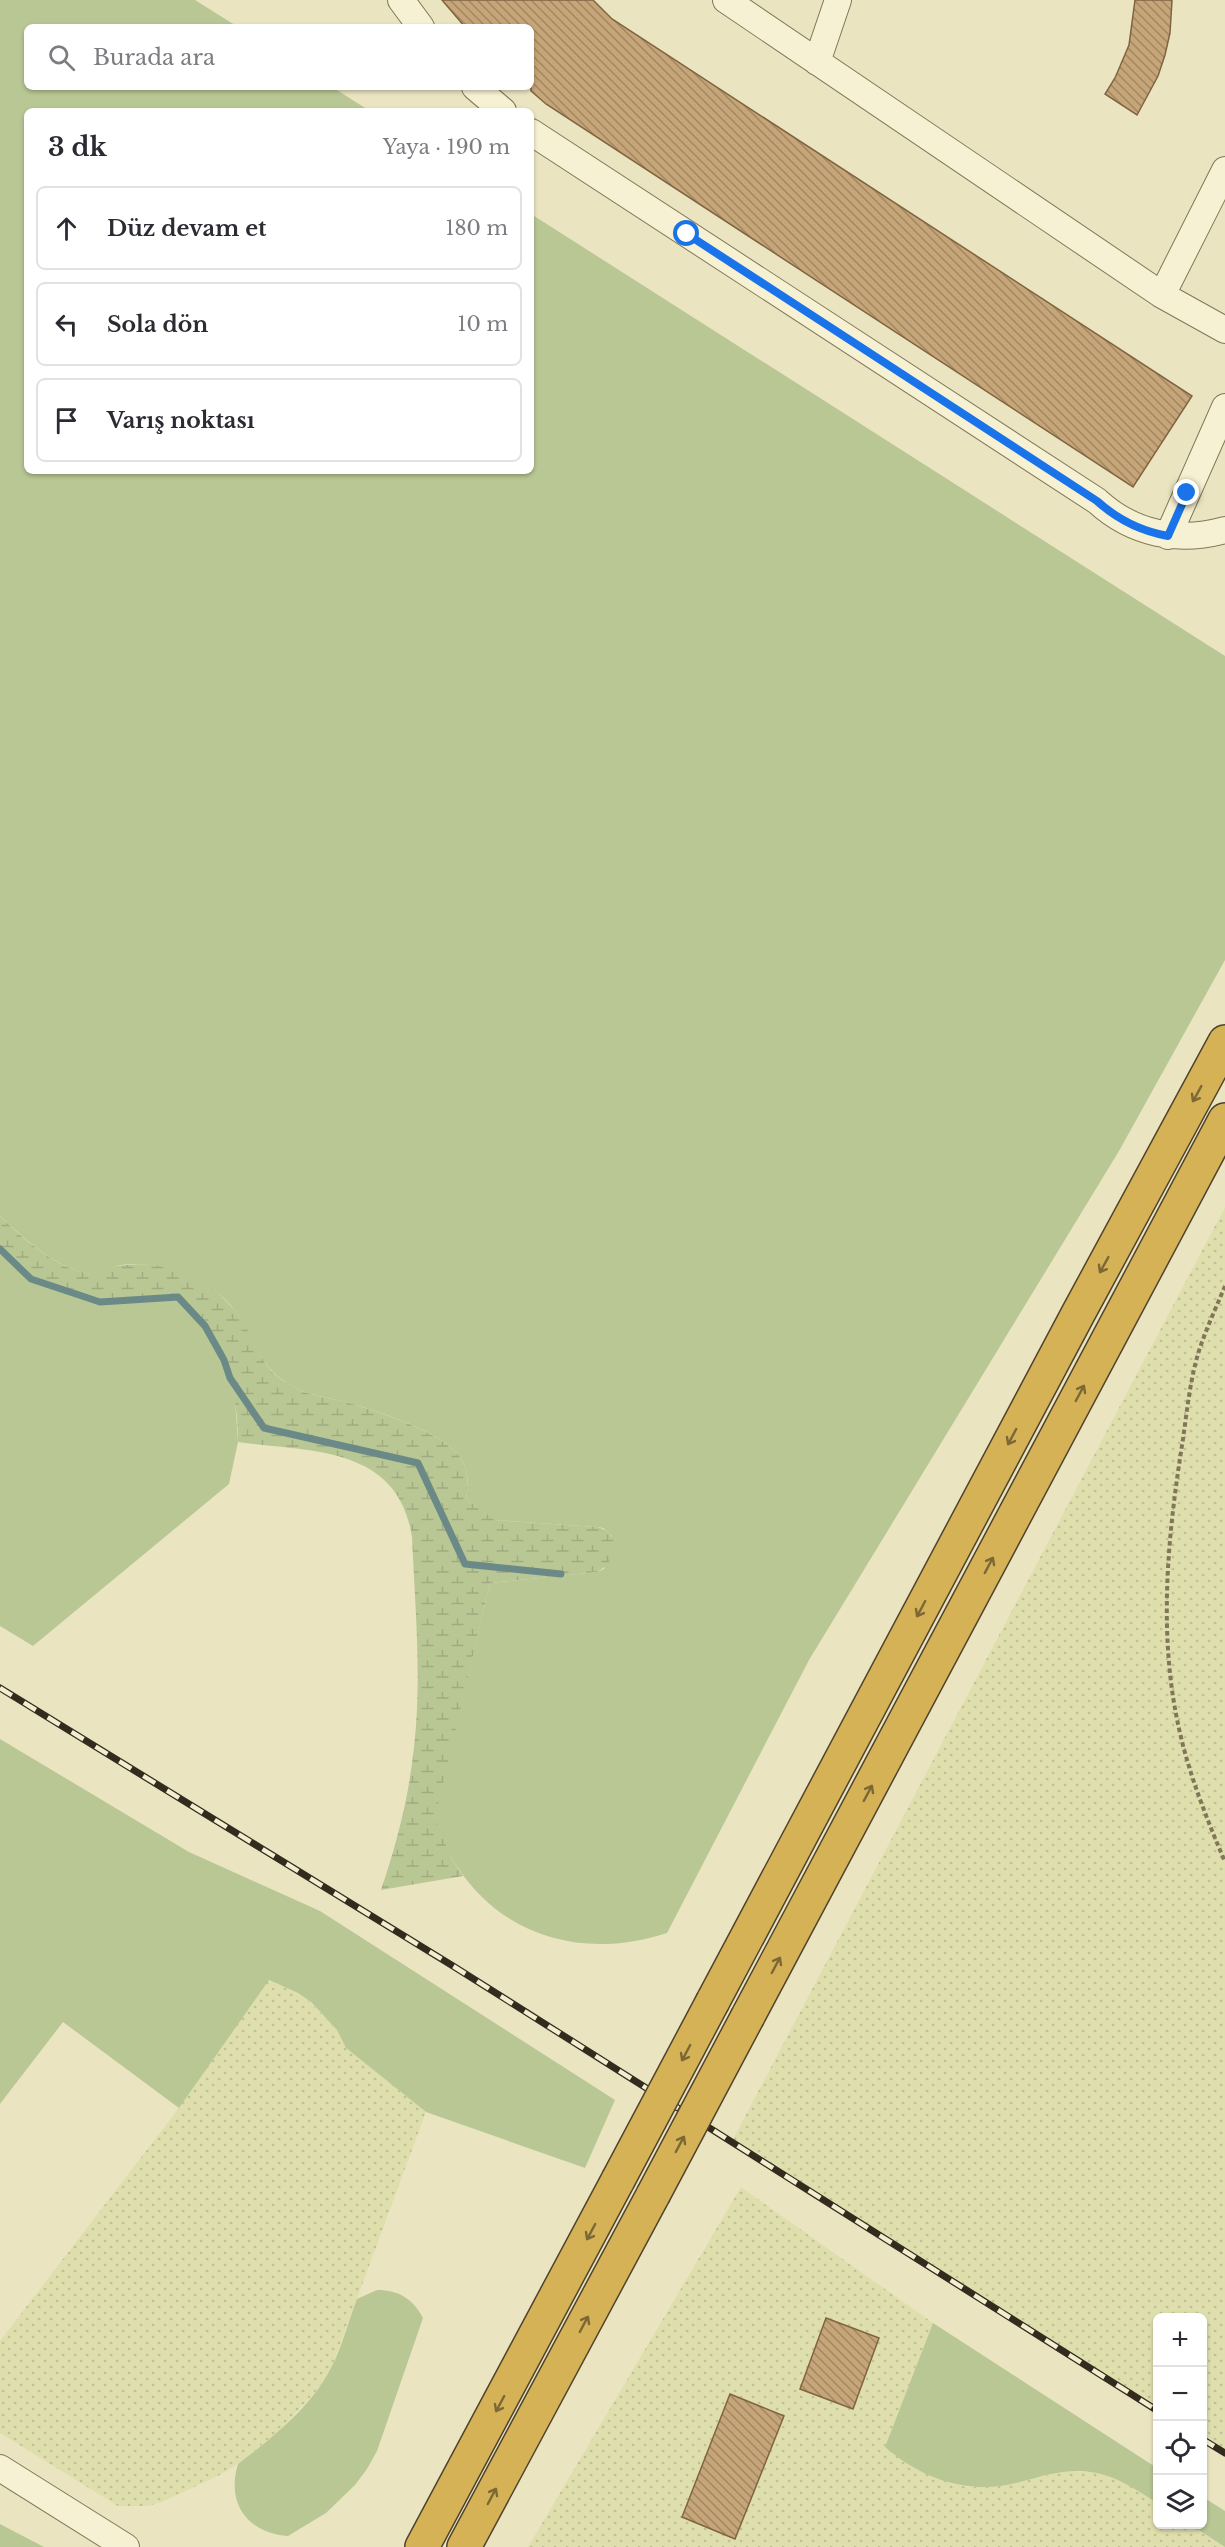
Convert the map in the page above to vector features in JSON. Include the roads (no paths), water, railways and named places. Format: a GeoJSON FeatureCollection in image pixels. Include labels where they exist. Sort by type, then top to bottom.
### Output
{"type":"FeatureCollection","features":[{"type":"Feature","properties":{"kind":"highway"},"geometry":{"type":"LineString","coordinates":[[422,2547],[1079,1311],[1225,1042]]}},
{"type":"Feature","properties":{"kind":"highway"},"geometry":{"type":"LineString","coordinates":[[464,2547],[1225,1120]]}},
{"type":"Feature","properties":{"kind":"street"},"geometry":{"type":"LineString","coordinates":[[401,0],[419,24]]}},
{"type":"Feature","properties":{"kind":"street"},"geometry":{"type":"LineString","coordinates":[[726,0],[1162,295],[1225,330]]}},
{"type":"Feature","properties":{"kind":"street"},"geometry":{"type":"LineString","coordinates":[[817,62],[838,0]]}},
{"type":"Feature","properties":{"kind":"street"},"geometry":{"type":"LineString","coordinates":[[478,90],[499,108]]}},
{"type":"Feature","properties":{"kind":"street"},"geometry":{"type":"LineString","coordinates":[[534,134],[1097,501],[1123,521],[1152,533],[1168,536],[1192,536],[1225,530]]}},
{"type":"Feature","properties":{"kind":"street"},"geometry":{"type":"LineString","coordinates":[[1162,295],[1225,170]]}},
{"type":"Feature","properties":{"kind":"street"},"geometry":{"type":"LineString","coordinates":[[1168,536],[1225,407]]}},
{"type":"Feature","properties":{"kind":"street"},"geometry":{"type":"LineString","coordinates":[[0,2468],[126,2547]]}},
{"type":"Feature","properties":{"kind":"waterway"},"geometry":{"type":"LineString","coordinates":[[0,1249],[31,1279],[100,1302],[178,1297],[205,1326],[224,1360],[230,1378],[264,1428],[418,1463],[465,1564],[561,1574]]}},
{"type":"Feature","properties":{"kind":"railway"},"geometry":{"type":"LineString","coordinates":[[0,1688],[453,1966],[1153,2408]]}},
{"type":"Feature","properties":{"kind":"railway"},"geometry":{"type":"LineString","coordinates":[[1207,2442],[1225,2453]]}}]}
